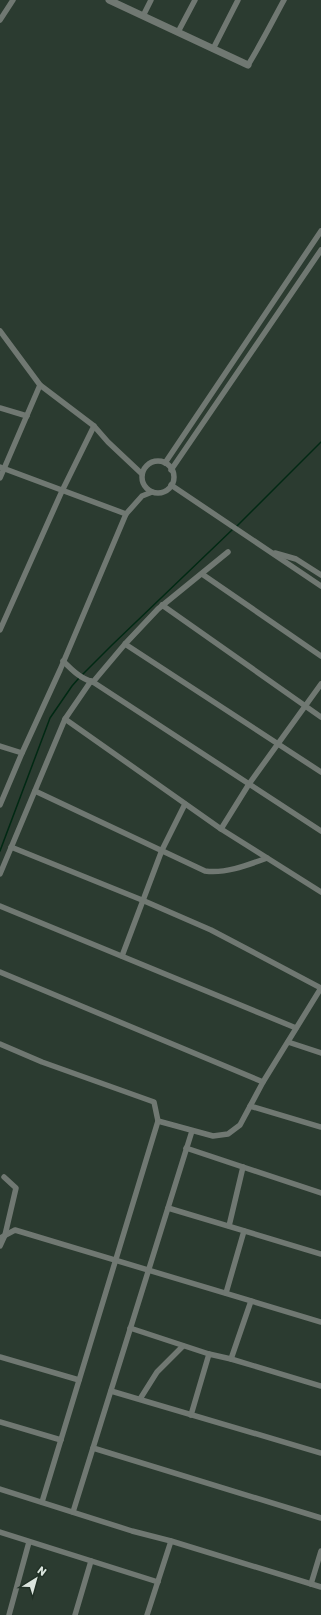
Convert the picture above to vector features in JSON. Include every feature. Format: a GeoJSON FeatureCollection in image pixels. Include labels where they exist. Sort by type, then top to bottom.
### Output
{"type":"FeatureCollection","features":[{"type":"Feature","properties":{"kind":"street"},"geometry":{"type":"LineString","coordinates":[[0,20],[13,0]]}},
{"type":"Feature","properties":{"kind":"street"},"geometry":{"type":"LineString","coordinates":[[109,0],[248,65],[284,0]]}},
{"type":"Feature","properties":{"kind":"street"},"geometry":{"type":"LineString","coordinates":[[143,16],[151,0]]}},
{"type":"Feature","properties":{"kind":"street"},"geometry":{"type":"LineString","coordinates":[[178,32],[194,0]]}},
{"type":"Feature","properties":{"kind":"street"},"geometry":{"type":"LineString","coordinates":[[213,49],[238,0]]}},
{"type":"Feature","properties":{"kind":"street"},"geometry":{"type":"LineString","coordinates":[[165,463],[321,231]]}},
{"type":"Feature","properties":{"kind":"street"},"geometry":{"type":"LineString","coordinates":[[172,470],[321,250]]}},
{"type":"Feature","properties":{"kind":"street"},"geometry":{"type":"LineString","coordinates":[[0,331],[40,385],[94,426],[108,442],[142,474],[145,487],[152,492]]}},
{"type":"Feature","properties":{"kind":"street"},"geometry":{"type":"LineString","coordinates":[[0,478],[2,467],[40,385]]}},
{"type":"Feature","properties":{"kind":"street"},"geometry":{"type":"LineString","coordinates":[[0,408],[26,416]]}},
{"type":"Feature","properties":{"kind":"street"},"geometry":{"type":"LineString","coordinates":[[0,630],[62,491],[94,426]]}},
{"type":"Feature","properties":{"kind":"street"},"geometry":{"type":"LineString","coordinates":[[0,805],[126,514],[142,496],[152,492],[156,493],[165,491],[172,485],[172,470],[165,463],[156,462],[149,464],[142,474]]}},
{"type":"Feature","properties":{"kind":"street"},"geometry":{"type":"LineString","coordinates":[[2,467],[126,514]]}},
{"type":"Feature","properties":{"kind":"street"},"geometry":{"type":"LineString","coordinates":[[172,485],[321,586]]}},
{"type":"Feature","properties":{"kind":"street"},"geometry":{"type":"LineString","coordinates":[[269,551],[296,559],[321,575]]}},
{"type":"Feature","properties":{"kind":"street"},"geometry":{"type":"LineString","coordinates":[[0,874],[65,719],[90,681],[162,605],[228,552]]}},
{"type":"Feature","properties":{"kind":"street"},"geometry":{"type":"LineString","coordinates":[[202,574],[321,656]]}},
{"type":"Feature","properties":{"kind":"street"},"geometry":{"type":"LineString","coordinates":[[162,605],[321,717]]}},
{"type":"Feature","properties":{"kind":"street"},"geometry":{"type":"LineString","coordinates":[[125,644],[321,772]]}},
{"type":"Feature","properties":{"kind":"street"},"geometry":{"type":"LineString","coordinates":[[63,661],[71,670],[321,831]]}},
{"type":"Feature","properties":{"kind":"street"},"geometry":{"type":"LineString","coordinates":[[221,829],[249,784],[321,684]]}},
{"type":"Feature","properties":{"kind":"street"},"geometry":{"type":"LineString","coordinates":[[65,719],[221,829],[321,892]]}},
{"type":"Feature","properties":{"kind":"street"},"geometry":{"type":"LineString","coordinates":[[0,746],[22,753]]}},
{"type":"Feature","properties":{"kind":"street"},"geometry":{"type":"LineString","coordinates":[[35,791],[162,850],[205,872],[216,873],[267,858]]}},
{"type":"Feature","properties":{"kind":"street"},"geometry":{"type":"LineString","coordinates":[[122,956],[162,850],[185,804]]}},
{"type":"Feature","properties":{"kind":"street"},"geometry":{"type":"LineString","coordinates":[[11,847],[142,900],[211,930],[321,988],[263,1082],[240,1125],[228,1134],[213,1136],[158,1121]]}},
{"type":"Feature","properties":{"kind":"street"},"geometry":{"type":"LineString","coordinates":[[0,906],[296,1028]]}},
{"type":"Feature","properties":{"kind":"street"},"geometry":{"type":"LineString","coordinates":[[0,972],[263,1082]]}},
{"type":"Feature","properties":{"kind":"street"},"geometry":{"type":"LineString","coordinates":[[288,1042],[321,1053]]}},
{"type":"Feature","properties":{"kind":"street"},"geometry":{"type":"LineString","coordinates":[[0,1044],[42,1062],[154,1102],[158,1121],[42,1502]]}},
{"type":"Feature","properties":{"kind":"street"},"geometry":{"type":"LineString","coordinates":[[250,1106],[321,1127]]}},
{"type":"Feature","properties":{"kind":"street"},"geometry":{"type":"LineString","coordinates":[[73,1512],[192,1131]]}},
{"type":"Feature","properties":{"kind":"street"},"geometry":{"type":"LineString","coordinates":[[186,1148],[321,1193]]}},
{"type":"Feature","properties":{"kind":"street"},"geometry":{"type":"LineString","coordinates":[[229,1226],[243,1167]]}},
{"type":"Feature","properties":{"kind":"street"},"geometry":{"type":"LineString","coordinates":[[0,1246],[16,1188],[16,1186],[4,1177]]}},
{"type":"Feature","properties":{"kind":"street"},"geometry":{"type":"LineString","coordinates":[[168,1208],[321,1254]]}},
{"type":"Feature","properties":{"kind":"street"},"geometry":{"type":"LineString","coordinates":[[3,1237],[15,1230],[321,1322]]}},
{"type":"Feature","properties":{"kind":"street"},"geometry":{"type":"LineString","coordinates":[[226,1293],[244,1231]]}},
{"type":"Feature","properties":{"kind":"street"},"geometry":{"type":"LineString","coordinates":[[230,1359],[251,1301]]}},
{"type":"Feature","properties":{"kind":"street"},"geometry":{"type":"LineString","coordinates":[[130,1328],[209,1354],[321,1386]]}},
{"type":"Feature","properties":{"kind":"street"},"geometry":{"type":"LineString","coordinates":[[140,1399],[157,1372],[183,1346]]}},
{"type":"Feature","properties":{"kind":"street"},"geometry":{"type":"LineString","coordinates":[[191,1415],[209,1354]]}},
{"type":"Feature","properties":{"kind":"street"},"geometry":{"type":"LineString","coordinates":[[0,1357],[79,1380]]}},
{"type":"Feature","properties":{"kind":"street"},"geometry":{"type":"LineString","coordinates":[[111,1391],[321,1453]]}},
{"type":"Feature","properties":{"kind":"street"},"geometry":{"type":"LineString","coordinates":[[0,1422],[61,1440]]}},
{"type":"Feature","properties":{"kind":"street"},"geometry":{"type":"LineString","coordinates":[[93,1448],[321,1518]]}},
{"type":"Feature","properties":{"kind":"street"},"geometry":{"type":"LineString","coordinates":[[0,1490],[321,1587]]}},
{"type":"Feature","properties":{"kind":"street"},"geometry":{"type":"LineString","coordinates":[[0,1532],[158,1582]]}},
{"type":"Feature","properties":{"kind":"street"},"geometry":{"type":"LineString","coordinates":[[147,1615],[171,1541]]}},
{"type":"Feature","properties":{"kind":"street"},"geometry":{"type":"LineString","coordinates":[[9,1615],[29,1542]]}},
{"type":"Feature","properties":{"kind":"street"},"geometry":{"type":"LineString","coordinates":[[311,1584],[321,1551]]}},
{"type":"Feature","properties":{"kind":"street"},"geometry":{"type":"LineString","coordinates":[[75,1615],[91,1561]]}},
{"type":"Feature","properties":{"kind":"waterway"},"geometry":{"type":"LineString","coordinates":[[236,527],[321,442]]}},
{"type":"Feature","properties":{"kind":"waterway"},"geometry":{"type":"LineString","coordinates":[[82,675],[233,529]]}},
{"type":"Feature","properties":{"kind":"waterway"},"geometry":{"type":"LineString","coordinates":[[0,851],[50,718],[79,678]]}}]}
